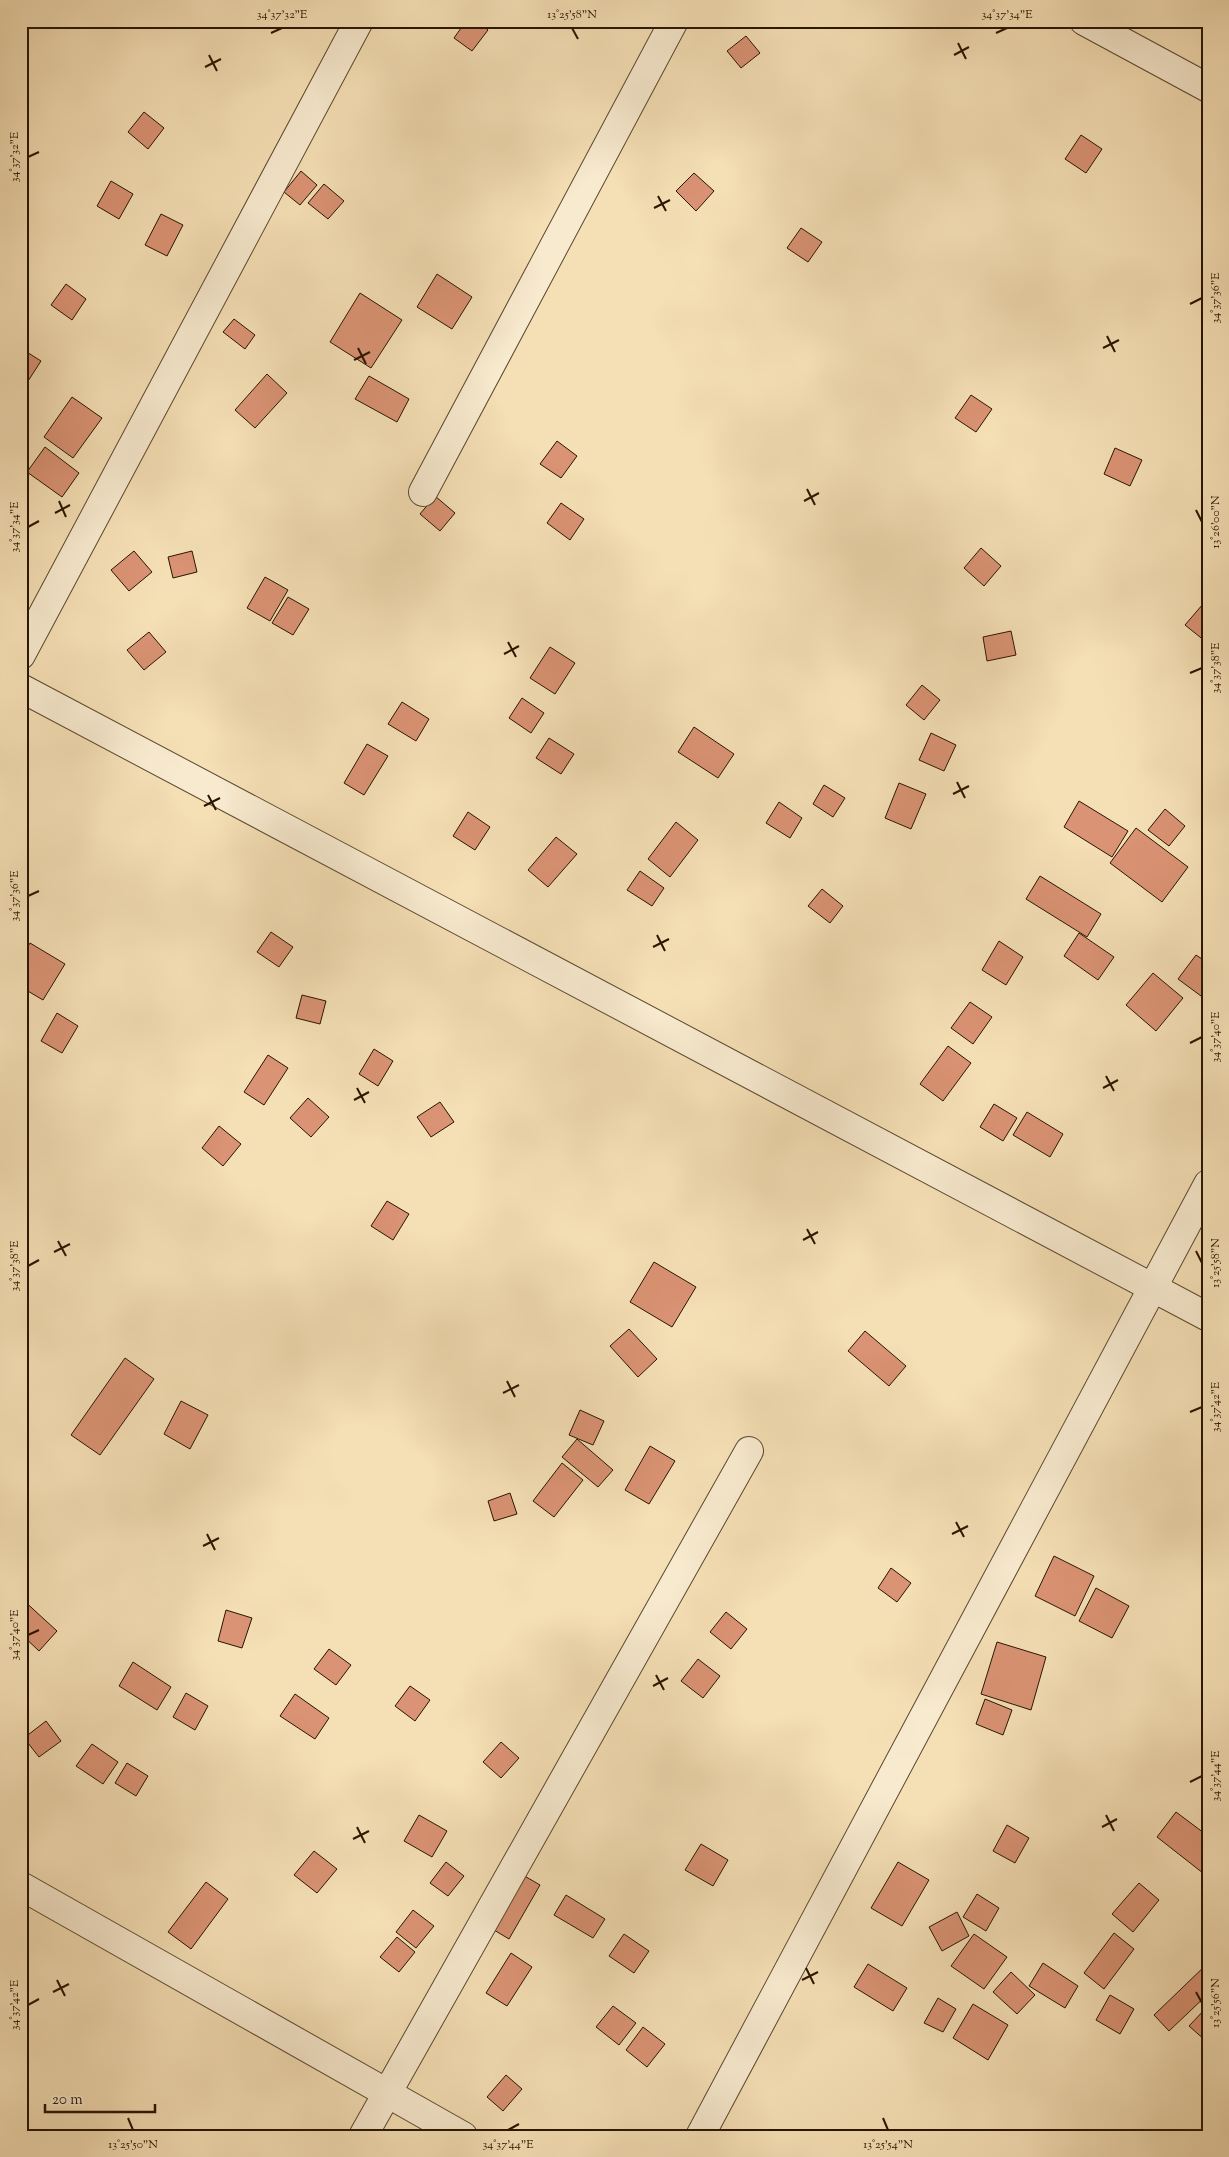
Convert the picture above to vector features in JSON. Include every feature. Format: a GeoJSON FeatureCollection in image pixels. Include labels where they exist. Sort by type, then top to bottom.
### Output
{"type":"FeatureCollection","features":[{"type":"Feature","properties":{"kind":"street"},"geometry":{"type":"LineString","coordinates":[[21,656],[359,21]]}},
{"type":"Feature","properties":{"kind":"street"},"geometry":{"type":"LineString","coordinates":[[423,492],[674,21]]}},
{"type":"Feature","properties":{"kind":"street"},"geometry":{"type":"LineString","coordinates":[[1084,21],[1208,88]]}},
{"type":"Feature","properties":{"kind":"street"},"geometry":{"type":"LineString","coordinates":[[21,688],[1208,1317]]}},
{"type":"Feature","properties":{"kind":"street"},"geometry":{"type":"LineString","coordinates":[[700,2136],[1208,1184]]}},
{"type":"Feature","properties":{"kind":"street"},"geometry":{"type":"LineString","coordinates":[[363,2136],[386,2092],[749,1451]]}},
{"type":"Feature","properties":{"kind":"street"},"geometry":{"type":"LineString","coordinates":[[21,1886],[463,2136]]}},
{"type":"Feature","properties":{"kind":"building"},"geometry":{"type":"Polygon","coordinates":[[[466,21],[477,21],[488,30],[472,51],[454,38],[466,21]]]}},
{"type":"Feature","properties":{"kind":"building"},"geometry":{"type":"Polygon","coordinates":[[[746,36],[760,53],[741,68],[727,51],[746,36]]]}},
{"type":"Feature","properties":{"kind":"building"},"geometry":{"type":"Polygon","coordinates":[[[144,112],[164,128],[148,149],[128,132],[144,112]]]}},
{"type":"Feature","properties":{"kind":"building"},"geometry":{"type":"Polygon","coordinates":[[[1081,135],[1102,149],[1086,173],[1065,159],[1081,135]]]}},
{"type":"Feature","properties":{"kind":"building"},"geometry":{"type":"Polygon","coordinates":[[[301,171],[317,185],[300,205],[284,192],[301,171]]]}},
{"type":"Feature","properties":{"kind":"building"},"geometry":{"type":"Polygon","coordinates":[[[694,173],[714,191],[696,211],[676,191],[694,173]]]}},
{"type":"Feature","properties":{"kind":"building"},"geometry":{"type":"Polygon","coordinates":[[[111,181],[133,194],[119,219],[97,206],[111,181]]]}},
{"type":"Feature","properties":{"kind":"building"},"geometry":{"type":"Polygon","coordinates":[[[324,184],[344,201],[328,219],[308,203],[324,184]]]}},
{"type":"Feature","properties":{"kind":"building"},"geometry":{"type":"Polygon","coordinates":[[[161,214],[183,225],[167,256],[145,245],[161,214]]]}},
{"type":"Feature","properties":{"kind":"building"},"geometry":{"type":"Polygon","coordinates":[[[801,228],[822,242],[808,262],[787,248],[801,228]]]}},
{"type":"Feature","properties":{"kind":"building"},"geometry":{"type":"Polygon","coordinates":[[[437,274],[472,297],[452,329],[417,307],[437,274]]]}},
{"type":"Feature","properties":{"kind":"building"},"geometry":{"type":"Polygon","coordinates":[[[66,284],[86,299],[72,320],[51,305],[66,284]]]}},
{"type":"Feature","properties":{"kind":"building"},"geometry":{"type":"Polygon","coordinates":[[[360,293],[402,320],[371,368],[330,342],[360,293]]]}},
{"type":"Feature","properties":{"kind":"building"},"geometry":{"type":"Polygon","coordinates":[[[234,319],[255,335],[245,349],[223,332],[234,319]]]}},
{"type":"Feature","properties":{"kind":"building"},"geometry":{"type":"Polygon","coordinates":[[[21,350],[41,361],[21,392],[21,350]]]}},
{"type":"Feature","properties":{"kind":"building"},"geometry":{"type":"Polygon","coordinates":[[[267,374],[287,393],[255,428],[235,410],[267,374]]]}},
{"type":"Feature","properties":{"kind":"building"},"geometry":{"type":"Polygon","coordinates":[[[369,376],[409,399],[397,422],[355,399],[369,376]]]}},
{"type":"Feature","properties":{"kind":"building"},"geometry":{"type":"Polygon","coordinates":[[[971,395],[992,409],[976,432],[955,418],[971,395]]]}},
{"type":"Feature","properties":{"kind":"building"},"geometry":{"type":"Polygon","coordinates":[[[72,397],[102,418],[73,458],[44,437],[72,397]]]}},
{"type":"Feature","properties":{"kind":"building"},"geometry":{"type":"Polygon","coordinates":[[[557,441],[577,456],[561,478],[540,464],[557,441]]]}},
{"type":"Feature","properties":{"kind":"building"},"geometry":{"type":"Polygon","coordinates":[[[45,447],[79,473],[62,497],[27,472],[45,447]]]}},
{"type":"Feature","properties":{"kind":"building"},"geometry":{"type":"Polygon","coordinates":[[[1115,448],[1142,460],[1130,486],[1104,474],[1115,448]]]}},
{"type":"Feature","properties":{"kind":"building"},"geometry":{"type":"Polygon","coordinates":[[[435,496],[455,513],[440,531],[420,514],[435,496]]]}},
{"type":"Feature","properties":{"kind":"building"},"geometry":{"type":"Polygon","coordinates":[[[561,503],[584,519],[570,540],[547,523],[561,503]]]}},
{"type":"Feature","properties":{"kind":"building"},"geometry":{"type":"Polygon","coordinates":[[[981,548],[1001,566],[984,586],[964,568],[981,548]]]}},
{"type":"Feature","properties":{"kind":"building"},"geometry":{"type":"Polygon","coordinates":[[[134,551],[152,572],[129,591],[111,570],[134,551]]]}},
{"type":"Feature","properties":{"kind":"building"},"geometry":{"type":"Polygon","coordinates":[[[192,551],[197,572],[173,578],[168,557],[192,551]]]}},
{"type":"Feature","properties":{"kind":"building"},"geometry":{"type":"Polygon","coordinates":[[[265,577],[288,590],[270,621],[247,608],[265,577]]]}},
{"type":"Feature","properties":{"kind":"building"},"geometry":{"type":"Polygon","coordinates":[[[288,597],[309,609],[293,635],[272,623],[288,597]]]}},
{"type":"Feature","properties":{"kind":"building"},"geometry":{"type":"Polygon","coordinates":[[[1203,604],[1208,608],[1208,638],[1205,641],[1185,625],[1203,604]]]}},
{"type":"Feature","properties":{"kind":"building"},"geometry":{"type":"Polygon","coordinates":[[[1011,631],[1016,655],[987,661],[983,637],[1011,631]]]}},
{"type":"Feature","properties":{"kind":"building"},"geometry":{"type":"Polygon","coordinates":[[[149,632],[166,652],[144,670],[127,650],[149,632]]]}},
{"type":"Feature","properties":{"kind":"building"},"geometry":{"type":"Polygon","coordinates":[[[550,647],[575,663],[555,694],[530,678],[550,647]]]}},
{"type":"Feature","properties":{"kind":"building"},"geometry":{"type":"Polygon","coordinates":[[[922,685],[940,700],[924,720],[906,705],[922,685]]]}},
{"type":"Feature","properties":{"kind":"building"},"geometry":{"type":"Polygon","coordinates":[[[522,698],[544,713],[531,733],[509,718],[522,698]]]}},
{"type":"Feature","properties":{"kind":"building"},"geometry":{"type":"Polygon","coordinates":[[[402,702],[429,719],[416,741],[388,724],[402,702]]]}},
{"type":"Feature","properties":{"kind":"building"},"geometry":{"type":"Polygon","coordinates":[[[694,727],[734,754],[718,778],[678,752],[694,727]]]}},
{"type":"Feature","properties":{"kind":"building"},"geometry":{"type":"Polygon","coordinates":[[[931,733],[956,745],[944,771],[919,760],[931,733]]]}},
{"type":"Feature","properties":{"kind":"building"},"geometry":{"type":"Polygon","coordinates":[[[549,738],[574,754],[561,774],[536,758],[549,738]]]}},
{"type":"Feature","properties":{"kind":"building"},"geometry":{"type":"Polygon","coordinates":[[[367,744],[388,756],[364,795],[344,783],[367,744]]]}},
{"type":"Feature","properties":{"kind":"building"},"geometry":{"type":"Polygon","coordinates":[[[899,783],[926,794],[911,829],[885,818],[899,783]]]}},
{"type":"Feature","properties":{"kind":"building"},"geometry":{"type":"Polygon","coordinates":[[[824,785],[845,798],[833,817],[813,804],[824,785]]]}},
{"type":"Feature","properties":{"kind":"building"},"geometry":{"type":"Polygon","coordinates":[[[1079,801],[1128,831],[1112,857],[1064,827],[1079,801]]]}},
{"type":"Feature","properties":{"kind":"building"},"geometry":{"type":"Polygon","coordinates":[[[779,802],[802,818],[790,838],[766,823],[779,802]]]}},
{"type":"Feature","properties":{"kind":"building"},"geometry":{"type":"Polygon","coordinates":[[[1165,809],[1185,826],[1169,846],[1148,830],[1165,809]]]}},
{"type":"Feature","properties":{"kind":"building"},"geometry":{"type":"Polygon","coordinates":[[[468,812],[490,827],[475,850],[453,836],[468,812]]]}},
{"type":"Feature","properties":{"kind":"building"},"geometry":{"type":"Polygon","coordinates":[[[676,822],[698,840],[670,877],[648,859],[676,822]]]}},
{"type":"Feature","properties":{"kind":"building"},"geometry":{"type":"Polygon","coordinates":[[[1136,828],[1188,867],[1162,902],[1110,863],[1136,828]]]}},
{"type":"Feature","properties":{"kind":"building"},"geometry":{"type":"Polygon","coordinates":[[[556,837],[577,854],[548,887],[528,870],[556,837]]]}},
{"type":"Feature","properties":{"kind":"building"},"geometry":{"type":"Polygon","coordinates":[[[640,871],[664,888],[652,906],[627,890],[640,871]]]}},
{"type":"Feature","properties":{"kind":"building"},"geometry":{"type":"Polygon","coordinates":[[[1040,876],[1101,914],[1087,937],[1026,899],[1040,876]]]}},
{"type":"Feature","properties":{"kind":"building"},"geometry":{"type":"Polygon","coordinates":[[[822,889],[843,906],[830,923],[808,906],[822,889]]]}},
{"type":"Feature","properties":{"kind":"building"},"geometry":{"type":"Polygon","coordinates":[[[271,932],[293,947],[279,967],[257,952],[271,932]]]}},
{"type":"Feature","properties":{"kind":"building"},"geometry":{"type":"Polygon","coordinates":[[[1079,933],[1114,957],[1098,980],[1064,956],[1079,933]]]}},
{"type":"Feature","properties":{"kind":"building"},"geometry":{"type":"Polygon","coordinates":[[[999,941],[1023,957],[1006,985],[982,970],[999,941]]]}},
{"type":"Feature","properties":{"kind":"building"},"geometry":{"type":"Polygon","coordinates":[[[30,943],[65,964],[43,1000],[21,987],[21,958],[30,943]]]}},
{"type":"Feature","properties":{"kind":"building"},"geometry":{"type":"Polygon","coordinates":[[[1196,955],[1208,963],[1208,986],[1201,996],[1178,979],[1196,955]]]}},
{"type":"Feature","properties":{"kind":"building"},"geometry":{"type":"Polygon","coordinates":[[[1153,973],[1183,998],[1156,1031],[1126,1005],[1153,973]]]}},
{"type":"Feature","properties":{"kind":"building"},"geometry":{"type":"Polygon","coordinates":[[[302,995],[326,1001],[320,1024],[296,1018],[302,995]]]}},
{"type":"Feature","properties":{"kind":"building"},"geometry":{"type":"Polygon","coordinates":[[[970,1002],[992,1017],[973,1044],[951,1028],[970,1002]]]}},
{"type":"Feature","properties":{"kind":"building"},"geometry":{"type":"Polygon","coordinates":[[[57,1013],[78,1026],[62,1053],[41,1041],[57,1013]]]}},
{"type":"Feature","properties":{"kind":"building"},"geometry":{"type":"Polygon","coordinates":[[[948,1046],[971,1063],[943,1101],[920,1084],[948,1046]]]}},
{"type":"Feature","properties":{"kind":"building"},"geometry":{"type":"Polygon","coordinates":[[[374,1049],[393,1061],[378,1086],[359,1074],[374,1049]]]}},
{"type":"Feature","properties":{"kind":"building"},"geometry":{"type":"Polygon","coordinates":[[[268,1055],[288,1068],[264,1105],[244,1092],[268,1055]]]}},
{"type":"Feature","properties":{"kind":"building"},"geometry":{"type":"Polygon","coordinates":[[[308,1098],[329,1117],[311,1137],[290,1118],[308,1098]]]}},
{"type":"Feature","properties":{"kind":"building"},"geometry":{"type":"Polygon","coordinates":[[[440,1102],[454,1122],[431,1137],[417,1117],[440,1102]]]}},
{"type":"Feature","properties":{"kind":"building"},"geometry":{"type":"Polygon","coordinates":[[[994,1104],[1017,1118],[1003,1141],[980,1127],[994,1104]]]}},
{"type":"Feature","properties":{"kind":"building"},"geometry":{"type":"Polygon","coordinates":[[[1027,1112],[1063,1134],[1050,1157],[1013,1135],[1027,1112]]]}},
{"type":"Feature","properties":{"kind":"building"},"geometry":{"type":"Polygon","coordinates":[[[219,1126],[241,1144],[223,1166],[202,1148],[219,1126]]]}},
{"type":"Feature","properties":{"kind":"building"},"geometry":{"type":"Polygon","coordinates":[[[387,1201],[409,1214],[393,1240],[371,1226],[387,1201]]]}},
{"type":"Feature","properties":{"kind":"building"},"geometry":{"type":"Polygon","coordinates":[[[654,1262],[696,1287],[672,1327],[630,1302],[654,1262]]]}},
{"type":"Feature","properties":{"kind":"building"},"geometry":{"type":"Polygon","coordinates":[[[629,1329],[657,1359],[638,1377],[610,1346],[629,1329]]]}},
{"type":"Feature","properties":{"kind":"building"},"geometry":{"type":"Polygon","coordinates":[[[865,1331],[906,1366],[889,1386],[848,1351],[865,1331]]]}},
{"type":"Feature","properties":{"kind":"building"},"geometry":{"type":"Polygon","coordinates":[[[125,1358],[154,1379],[100,1455],[71,1435],[125,1358]]]}},
{"type":"Feature","properties":{"kind":"building"},"geometry":{"type":"Polygon","coordinates":[[[181,1401],[208,1415],[190,1449],[164,1434],[181,1401]]]}},
{"type":"Feature","properties":{"kind":"building"},"geometry":{"type":"Polygon","coordinates":[[[580,1410],[604,1421],[593,1445],[569,1435],[580,1410]]]}},
{"type":"Feature","properties":{"kind":"building"},"geometry":{"type":"Polygon","coordinates":[[[577,1439],[613,1470],[598,1487],[562,1457],[577,1439]]]}},
{"type":"Feature","properties":{"kind":"building"},"geometry":{"type":"Polygon","coordinates":[[[650,1446],[675,1461],[649,1504],[625,1490],[650,1446]]]}},
{"type":"Feature","properties":{"kind":"building"},"geometry":{"type":"Polygon","coordinates":[[[562,1463],[583,1480],[554,1517],[533,1501],[562,1463]]]}},
{"type":"Feature","properties":{"kind":"building"},"geometry":{"type":"Polygon","coordinates":[[[510,1493],[517,1514],[494,1521],[488,1501],[510,1493]]]}},
{"type":"Feature","properties":{"kind":"building"},"geometry":{"type":"Polygon","coordinates":[[[1054,1556],[1094,1576],[1075,1616],[1035,1596],[1054,1556]]]}},
{"type":"Feature","properties":{"kind":"building"},"geometry":{"type":"Polygon","coordinates":[[[891,1568],[911,1583],[897,1602],[878,1588],[891,1568]]]}},
{"type":"Feature","properties":{"kind":"building"},"geometry":{"type":"Polygon","coordinates":[[[1096,1588],[1129,1606],[1112,1638],[1079,1621],[1096,1588]]]}},
{"type":"Feature","properties":{"kind":"building"},"geometry":{"type":"Polygon","coordinates":[[[21,1598],[57,1631],[39,1651],[21,1634],[21,1598]]]}},
{"type":"Feature","properties":{"kind":"building"},"geometry":{"type":"Polygon","coordinates":[[[226,1610],[252,1618],[242,1648],[218,1641],[226,1610]]]}},
{"type":"Feature","properties":{"kind":"building"},"geometry":{"type":"Polygon","coordinates":[[[726,1612],[747,1629],[731,1649],[710,1632],[726,1612]]]}},
{"type":"Feature","properties":{"kind":"building"},"geometry":{"type":"Polygon","coordinates":[[[997,1642],[1046,1657],[1031,1710],[981,1694],[997,1642]]]}},
{"type":"Feature","properties":{"kind":"building"},"geometry":{"type":"Polygon","coordinates":[[[329,1649],[351,1665],[336,1685],[314,1669],[329,1649]]]}},
{"type":"Feature","properties":{"kind":"building"},"geometry":{"type":"Polygon","coordinates":[[[698,1659],[720,1676],[703,1698],[681,1681],[698,1659]]]}},
{"type":"Feature","properties":{"kind":"building"},"geometry":{"type":"Polygon","coordinates":[[[133,1662],[171,1687],[157,1710],[119,1686],[133,1662]]]}},
{"type":"Feature","properties":{"kind":"building"},"geometry":{"type":"Polygon","coordinates":[[[410,1686],[430,1700],[415,1721],[395,1706],[410,1686]]]}},
{"type":"Feature","properties":{"kind":"building"},"geometry":{"type":"Polygon","coordinates":[[[186,1693],[208,1706],[195,1730],[173,1717],[186,1693]]]}},
{"type":"Feature","properties":{"kind":"building"},"geometry":{"type":"Polygon","coordinates":[[[295,1694],[329,1718],[315,1739],[280,1716],[295,1694]]]}},
{"type":"Feature","properties":{"kind":"building"},"geometry":{"type":"Polygon","coordinates":[[[985,1699],[1012,1710],[1003,1735],[976,1724],[985,1699]]]}},
{"type":"Feature","properties":{"kind":"building"},"geometry":{"type":"Polygon","coordinates":[[[46,1721],[61,1741],[39,1757],[24,1738],[46,1721]]]}},
{"type":"Feature","properties":{"kind":"building"},"geometry":{"type":"Polygon","coordinates":[[[501,1742],[519,1758],[501,1778],[483,1762],[501,1742]]]}},
{"type":"Feature","properties":{"kind":"building"},"geometry":{"type":"Polygon","coordinates":[[[92,1744],[118,1762],[103,1784],[76,1766],[92,1744]]]}},
{"type":"Feature","properties":{"kind":"building"},"geometry":{"type":"Polygon","coordinates":[[[127,1763],[148,1776],[136,1796],[115,1783],[127,1763]]]}},
{"type":"Feature","properties":{"kind":"building"},"geometry":{"type":"Polygon","coordinates":[[[1176,1812],[1208,1836],[1208,1877],[1157,1837],[1176,1812]]]}},
{"type":"Feature","properties":{"kind":"building"},"geometry":{"type":"Polygon","coordinates":[[[419,1815],[447,1831],[432,1857],[404,1841],[419,1815]]]}},
{"type":"Feature","properties":{"kind":"building"},"geometry":{"type":"Polygon","coordinates":[[[1007,1825],[1029,1838],[1015,1863],[993,1851],[1007,1825]]]}},
{"type":"Feature","properties":{"kind":"building"},"geometry":{"type":"Polygon","coordinates":[[[701,1844],[728,1860],[713,1886],[685,1870],[701,1844]]]}},
{"type":"Feature","properties":{"kind":"building"},"geometry":{"type":"Polygon","coordinates":[[[314,1851],[337,1869],[317,1893],[294,1875],[314,1851]]]}},
{"type":"Feature","properties":{"kind":"building"},"geometry":{"type":"Polygon","coordinates":[[[446,1862],[464,1876],[448,1896],[430,1883],[446,1862]]]}},
{"type":"Feature","properties":{"kind":"building"},"geometry":{"type":"Polygon","coordinates":[[[898,1862],[929,1880],[902,1926],[871,1908],[898,1862]]]}},
{"type":"Feature","properties":{"kind":"building"},"geometry":{"type":"Polygon","coordinates":[[[516,1871],[540,1885],[509,1939],[484,1924],[516,1871]]]}},
{"type":"Feature","properties":{"kind":"building"},"geometry":{"type":"Polygon","coordinates":[[[206,1882],[228,1899],[191,1949],[168,1932],[206,1882]]]}},
{"type":"Feature","properties":{"kind":"building"},"geometry":{"type":"Polygon","coordinates":[[[1139,1883],[1159,1900],[1133,1932],[1112,1914],[1139,1883]]]}},
{"type":"Feature","properties":{"kind":"building"},"geometry":{"type":"Polygon","coordinates":[[[977,1894],[999,1908],[986,1931],[963,1917],[977,1894]]]}},
{"type":"Feature","properties":{"kind":"building"},"geometry":{"type":"Polygon","coordinates":[[[566,1895],[605,1919],[593,1938],[554,1915],[566,1895]]]}},
{"type":"Feature","properties":{"kind":"building"},"geometry":{"type":"Polygon","coordinates":[[[413,1910],[434,1926],[416,1948],[396,1932],[413,1910]]]}},
{"type":"Feature","properties":{"kind":"building"},"geometry":{"type":"Polygon","coordinates":[[[957,1912],[969,1936],[942,1951],[929,1927],[957,1912]]]}},
{"type":"Feature","properties":{"kind":"building"},"geometry":{"type":"Polygon","coordinates":[[[1114,1933],[1134,1949],[1104,1989],[1084,1973],[1114,1933]]]}},
{"type":"Feature","properties":{"kind":"building"},"geometry":{"type":"Polygon","coordinates":[[[624,1934],[649,1951],[634,1973],[609,1956],[624,1934]]]}},
{"type":"Feature","properties":{"kind":"building"},"geometry":{"type":"Polygon","coordinates":[[[974,1934],[1007,1957],[984,1989],[951,1966],[974,1934]]]}},
{"type":"Feature","properties":{"kind":"building"},"geometry":{"type":"Polygon","coordinates":[[[397,1937],[415,1952],[399,1972],[380,1957],[397,1937]]]}},
{"type":"Feature","properties":{"kind":"building"},"geometry":{"type":"Polygon","coordinates":[[[511,1953],[532,1967],[507,2006],[486,1993],[511,1953]]]}},
{"type":"Feature","properties":{"kind":"building"},"geometry":{"type":"Polygon","coordinates":[[[1043,1963],[1078,1986],[1065,2008],[1029,1986],[1043,1963]]]}},
{"type":"Feature","properties":{"kind":"building"},"geometry":{"type":"Polygon","coordinates":[[[1208,1963],[1208,1994],[1169,2031],[1154,2015],[1208,1963]]]}},
{"type":"Feature","properties":{"kind":"building"},"geometry":{"type":"Polygon","coordinates":[[[868,1964],[907,1988],[893,2011],[854,1987],[868,1964]]]}},
{"type":"Feature","properties":{"kind":"building"},"geometry":{"type":"Polygon","coordinates":[[[1011,1972],[1035,1995],[1017,2014],[993,1992],[1011,1972]]]}},
{"type":"Feature","properties":{"kind":"building"},"geometry":{"type":"Polygon","coordinates":[[[1110,1995],[1134,2009],[1120,2034],[1096,2020],[1110,1995]]]}},
{"type":"Feature","properties":{"kind":"building"},"geometry":{"type":"Polygon","coordinates":[[[938,1998],[956,2009],[943,2032],[924,2023],[938,1998]]]}},
{"type":"Feature","properties":{"kind":"building"},"geometry":{"type":"Polygon","coordinates":[[[973,2004],[1008,2025],[988,2060],[953,2038],[973,2004]]]}},
{"type":"Feature","properties":{"kind":"building"},"geometry":{"type":"Polygon","coordinates":[[[613,2006],[636,2023],[619,2045],[596,2027],[613,2006]]]}},
{"type":"Feature","properties":{"kind":"building"},"geometry":{"type":"Polygon","coordinates":[[[1206,2008],[1208,2039],[1206,2041],[1189,2026],[1206,2008]]]}},
{"type":"Feature","properties":{"kind":"building"},"geometry":{"type":"Polygon","coordinates":[[[643,2027],[665,2044],[647,2067],[626,2050],[643,2027]]]}},
{"type":"Feature","properties":{"kind":"building"},"geometry":{"type":"Polygon","coordinates":[[[506,2075],[522,2089],[503,2111],[487,2097],[506,2075]]]}}]}
